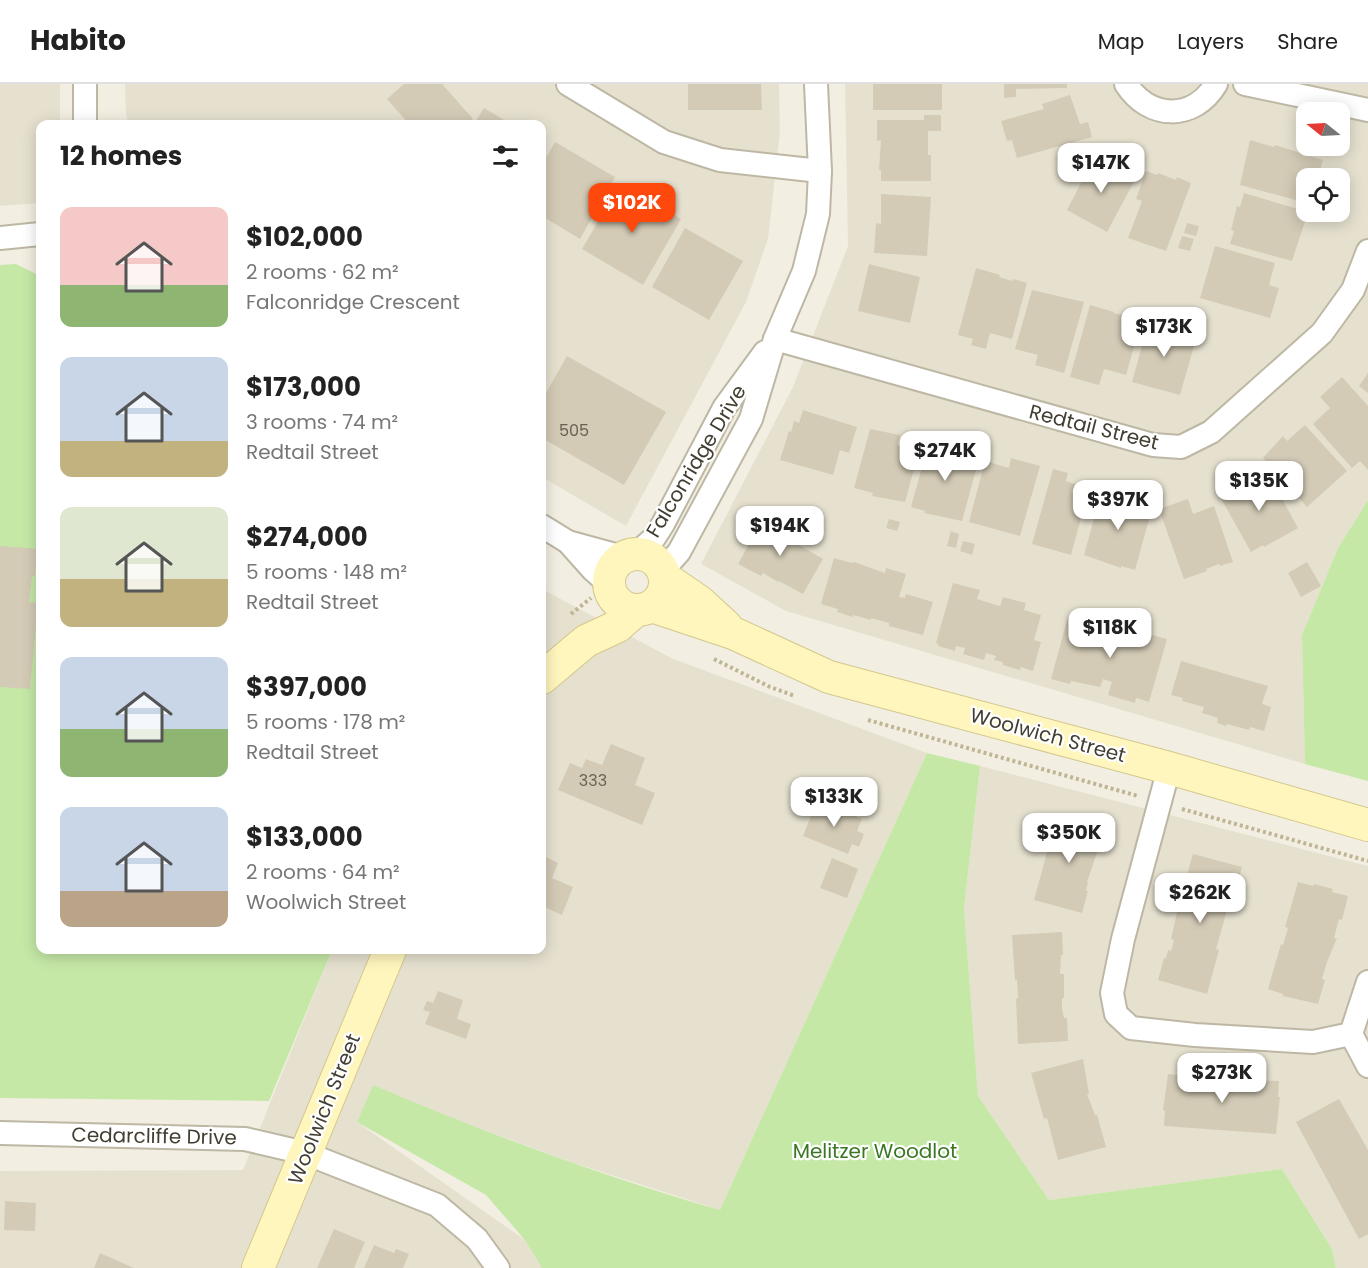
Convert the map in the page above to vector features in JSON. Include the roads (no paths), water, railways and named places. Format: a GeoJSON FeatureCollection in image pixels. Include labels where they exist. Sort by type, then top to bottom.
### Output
{"type":"FeatureCollection","features":[{"type":"Feature","properties":{"kind":"street"},"geometry":{"type":"LineString","coordinates":[[85,84],[85,120]]}},
{"type":"Feature","properties":{"kind":"street"},"geometry":{"type":"LineString","coordinates":[[568,84],[664,142],[720,160],[820,171]]}},
{"type":"Feature","properties":{"kind":"street","name":"Falconridge Drive"},"geometry":{"type":"LineString","coordinates":[[664,574],[679,552],[751,419],[775,339],[804,271],[818,214],[820,171],[816,84]]}},
{"type":"Feature","properties":{"kind":"street"},"geometry":{"type":"LineString","coordinates":[[1126,84],[1133,95],[1147,106],[1163,112],[1181,111],[1197,105],[1210,94],[1216,84]]}},
{"type":"Feature","properties":{"kind":"street"},"geometry":{"type":"LineString","coordinates":[[1245,84],[1368,110]]}},
{"type":"Feature","properties":{"kind":"street"},"geometry":{"type":"LineString","coordinates":[[0,238],[36,234]]}},
{"type":"Feature","properties":{"kind":"street","name":"Redtail Street"},"geometry":{"type":"LineString","coordinates":[[775,339],[1153,446],[1181,447],[1211,432],[1322,333],[1353,290],[1368,251]]}},
{"type":"Feature","properties":{"kind":"street","name":"Falconridge Drive"},"geometry":{"type":"LineString","coordinates":[[630,555],[654,538],[663,525],[724,408],[775,339]]}},
{"type":"Feature","properties":{"kind":"street"},"geometry":{"type":"LineString","coordinates":[[546,528],[568,542],[593,570],[627,599]]}},
{"type":"Feature","properties":{"kind":"street"},"geometry":{"type":"LineString","coordinates":[[568,542],[630,555]]}},
{"type":"Feature","properties":{"kind":"street"},"geometry":{"type":"LineString","coordinates":[[627,599],[612,569],[630,555]]}},
{"type":"Feature","properties":{"kind":"street","name":"Woolwich Street"},"geometry":{"type":"LineString","coordinates":[[630,555],[653,558],[664,574],[700,602],[733,633]]}},
{"type":"Feature","properties":{"kind":"street"},"geometry":{"type":"LineString","coordinates":[[546,675],[586,640],[598,612],[627,599],[663,594],[664,574]]}},
{"type":"Feature","properties":{"kind":"street","name":"Woolwich Street"},"geometry":{"type":"LineString","coordinates":[[627,599],[733,633],[829,677],[1169,768],[1368,825]]}},
{"type":"Feature","properties":{"kind":"street"},"geometry":{"type":"LineString","coordinates":[[1169,768],[1121,950],[1112,993],[1116,1014],[1131,1028],[1195,1035],[1313,1042],[1351,1034]]}},
{"type":"Feature","properties":{"kind":"street","name":"Woolwich Street"},"geometry":{"type":"LineString","coordinates":[[258,1268],[388,954]]}},
{"type":"Feature","properties":{"kind":"street"},"geometry":{"type":"LineString","coordinates":[[1368,982],[1351,1034],[1368,1066]]}},
{"type":"Feature","properties":{"kind":"street","name":"Cedarcliffe Drive"},"geometry":{"type":"LineString","coordinates":[[0,1133],[245,1138],[305,1153],[437,1205],[477,1239],[498,1268]]}},
{"type":"Feature","properties":{"kind":"park label","name":"Melitzer Woodlot"},"geometry":{"type":"Point","coordinates":[875,1151]}}]}
